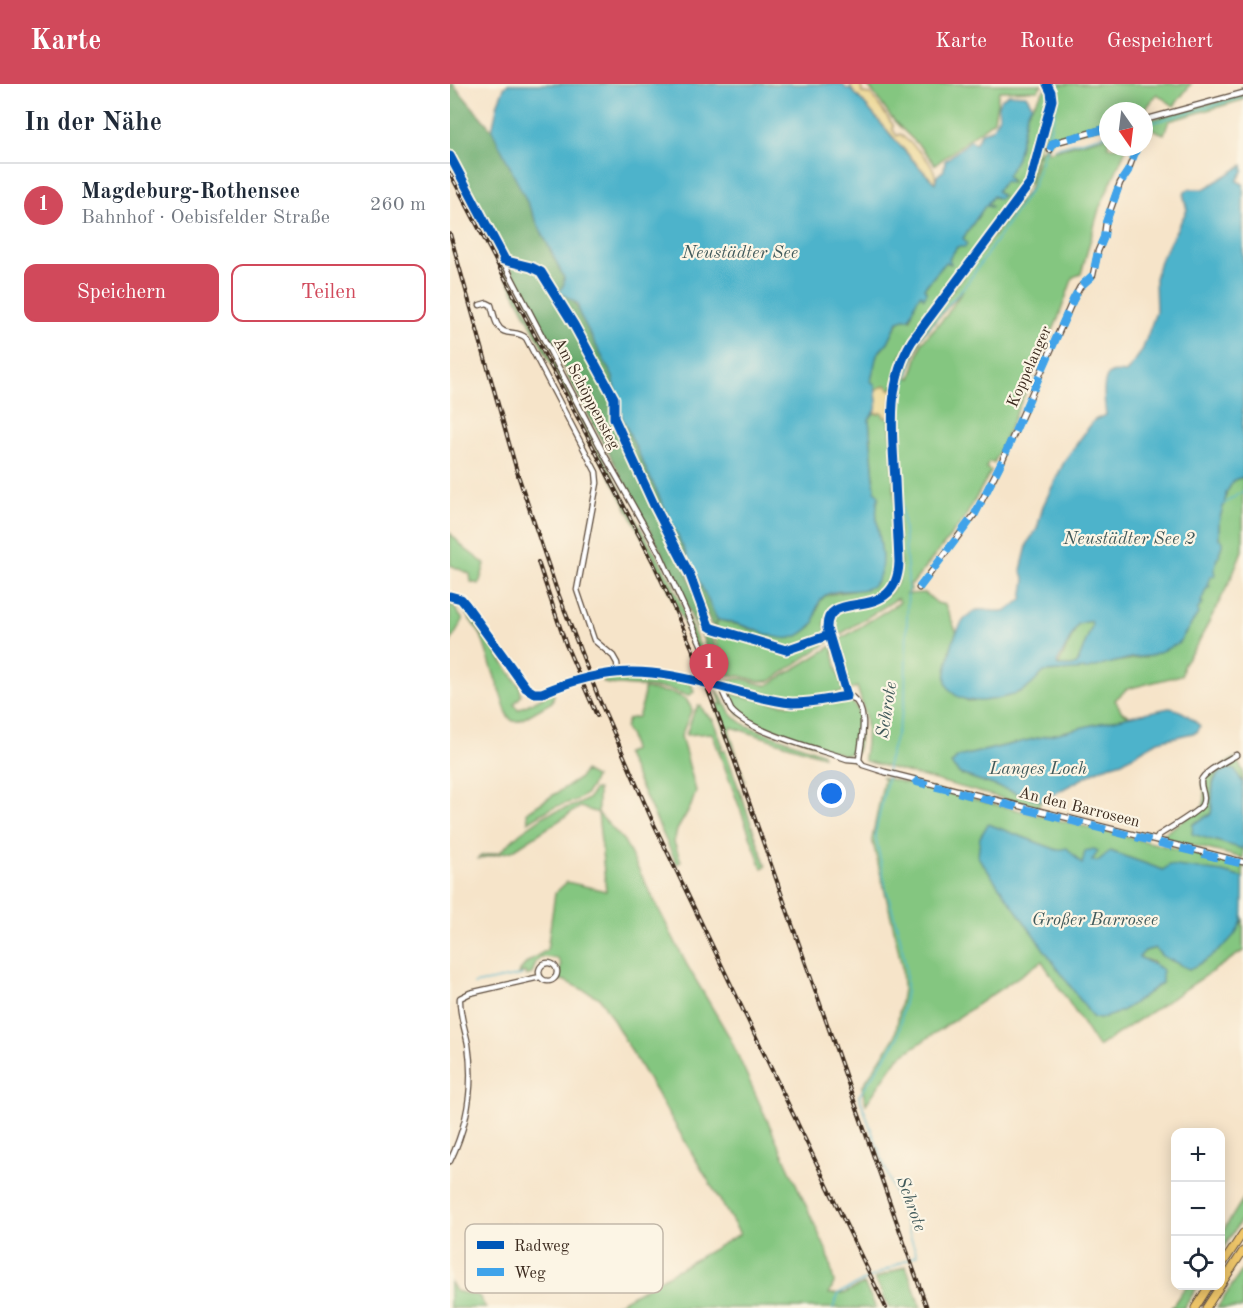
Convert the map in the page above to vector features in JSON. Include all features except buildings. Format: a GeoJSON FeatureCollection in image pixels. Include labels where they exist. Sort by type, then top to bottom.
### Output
{"type":"FeatureCollection","features":[{"type":"Feature","properties":{"kind":"highway"},"geometry":{"type":"LineString","coordinates":[[1225,1262],[1243,1233]]}},
{"type":"Feature","properties":{"kind":"highway"},"geometry":{"type":"LineString","coordinates":[[1206,1308],[1243,1251]]}},
{"type":"Feature","properties":{"kind":"highway"},"geometry":{"type":"LineString","coordinates":[[1194,1308],[1206,1290]]}},
{"type":"Feature","properties":{"kind":"street"},"geometry":{"type":"LineString","coordinates":[[1153,118],[1243,93]]}},
{"type":"Feature","properties":{"kind":"street"},"geometry":{"type":"LineString","coordinates":[[1050,150],[1053,143],[1099,130]]}},
{"type":"Feature","properties":{"kind":"street","name":"Koppelanger"},"geometry":{"type":"LineString","coordinates":[[919,588],[967,526],[1002,461],[1073,300],[1080,287],[1093,276],[1106,222],[1120,183],[1134,156]]}},
{"type":"Feature","properties":{"kind":"street","name":"Am Schöppensteg"},"geometry":{"type":"LineString","coordinates":[[450,160],[614,473],[660,554],[731,710],[756,728],[847,759],[858,760]]}},
{"type":"Feature","properties":{"kind":"street"},"geometry":{"type":"LineString","coordinates":[[480,305],[487,303],[491,305],[495,321],[502,332],[520,334],[526,338],[596,471],[597,483],[577,591],[594,640],[613,656],[618,672]]}},
{"type":"Feature","properties":{"kind":"street"},"geometry":{"type":"LineString","coordinates":[[940,550],[945,554]]}},
{"type":"Feature","properties":{"kind":"street"},"geometry":{"type":"LineString","coordinates":[[450,596],[466,604],[528,691],[538,694],[570,681],[600,674],[653,672],[684,677],[787,702],[817,702],[847,696],[853,697],[858,706],[863,730],[858,760]]}},
{"type":"Feature","properties":{"kind":"street","name":"An den Barroseen"},"geometry":{"type":"LineString","coordinates":[[1156,840],[1159,835],[1200,808],[1204,802],[1201,781],[1203,777],[1236,755]]}},
{"type":"Feature","properties":{"kind":"street","name":"An den Barroseen"},"geometry":{"type":"LineString","coordinates":[[858,760],[865,766],[885,772],[1243,861]]}},
{"type":"Feature","properties":{"kind":"street"},"geometry":{"type":"LineString","coordinates":[[450,1161],[465,1122],[470,1091],[469,1056],[460,1004],[461,997],[540,977],[546,981],[552,980],[556,976],[556,968],[552,964],[544,964],[539,969],[540,977]]}},
{"type":"Feature","properties":{"kind":"green space"},"geometry":{"type":"Polygon","coordinates":[[[450,84],[453,84],[492,130],[564,278],[566,287],[613,377],[622,418],[718,620],[715,628],[711,625],[692,577],[620,432],[615,420],[618,412],[612,390],[558,296],[557,289],[554,289],[538,268],[504,256],[450,153],[450,84]]]}},
{"type":"Feature","properties":{"kind":"green space"},"geometry":{"type":"Polygon","coordinates":[[[865,84],[1042,84],[1038,90],[999,91],[994,120],[935,165],[891,117],[865,84]]]}},
{"type":"Feature","properties":{"kind":"green space"},"geometry":{"type":"Polygon","coordinates":[[[1049,84],[1191,84],[1174,106],[1157,94],[1151,102],[1099,102],[1099,127],[1052,139],[1050,143],[1044,145],[1042,143],[1052,106],[1049,84]]]}},
{"type":"Feature","properties":{"kind":"green space"},"geometry":{"type":"Polygon","coordinates":[[[1047,86],[1050,102],[1029,182],[901,356],[893,389],[886,386],[875,390],[875,385],[871,381],[876,356],[902,319],[911,319],[914,302],[921,294],[924,297],[924,289],[946,262],[950,264],[949,259],[985,206],[991,206],[987,204],[993,195],[1002,196],[997,191],[1004,181],[1012,182],[1007,176],[1017,158],[1027,113],[1047,86]]]}},
{"type":"Feature","properties":{"kind":"green space"},"geometry":{"type":"Polygon","coordinates":[[[1243,94],[1243,100],[1169,121],[1164,134],[1153,130],[1153,119],[1243,94]]]}},
{"type":"Feature","properties":{"kind":"green space"},"geometry":{"type":"Polygon","coordinates":[[[1099,138],[1099,156],[1123,156],[1099,209],[1081,274],[1073,277],[1058,319],[994,463],[989,462],[986,468],[991,471],[964,519],[910,584],[911,590],[906,594],[925,593],[937,603],[945,605],[957,633],[950,650],[953,693],[968,701],[1004,697],[1028,687],[1044,672],[1063,671],[1150,656],[1192,620],[1206,589],[1209,588],[1208,585],[1223,542],[1219,538],[1219,521],[1226,493],[1234,480],[1243,477],[1243,548],[1230,581],[1197,645],[1184,663],[1182,675],[1127,689],[1115,700],[1122,712],[1130,716],[958,757],[951,764],[960,774],[1041,801],[1038,808],[865,761],[866,722],[863,705],[857,687],[848,690],[834,643],[900,602],[898,598],[833,639],[829,625],[831,615],[839,610],[876,601],[888,595],[896,585],[900,566],[893,417],[898,378],[904,375],[899,373],[907,351],[1029,189],[1040,150],[1048,146],[1047,152],[1099,138]],[[963,290],[921,337],[907,377],[911,378],[922,342],[946,316],[963,290]]]}},
{"type":"Feature","properties":{"kind":"green space"},"geometry":{"type":"Polygon","coordinates":[[[450,163],[631,510],[670,579],[716,682],[710,680],[704,662],[702,662],[665,581],[450,170],[450,163]]]}},
{"type":"Feature","properties":{"kind":"green space"},"geometry":{"type":"Polygon","coordinates":[[[507,262],[536,270],[543,276],[611,395],[615,428],[688,575],[719,656],[718,669],[714,669],[700,631],[697,629],[663,555],[507,262]]]}},
{"type":"Feature","properties":{"kind":"green space"},"geometry":{"type":"Polygon","coordinates":[[[875,412],[883,413],[884,417],[890,417],[898,564],[892,586],[867,602],[839,606],[829,612],[825,623],[827,634],[785,649],[715,628],[718,620],[755,631],[800,634],[812,626],[820,601],[826,595],[852,591],[876,583],[881,565],[876,511],[878,495],[875,492],[869,419],[875,412]]]}},
{"type":"Feature","properties":{"kind":"green space"},"geometry":{"type":"Polygon","coordinates":[[[450,533],[464,548],[485,564],[479,584],[471,582],[470,574],[450,565],[450,533]]]}},
{"type":"Feature","properties":{"kind":"green space"},"geometry":{"type":"Polygon","coordinates":[[[461,602],[520,687],[521,696],[514,704],[518,710],[552,692],[554,695],[552,702],[519,721],[513,721],[508,717],[481,635],[459,604],[461,602]]]}},
{"type":"Feature","properties":{"kind":"green space"},"geometry":{"type":"Polygon","coordinates":[[[451,603],[463,620],[450,643],[450,605],[451,603]]]}},
{"type":"Feature","properties":{"kind":"green space"},"geometry":{"type":"Polygon","coordinates":[[[1091,621],[1092,626],[1077,664],[1058,666],[1078,624],[1091,621]]]}},
{"type":"Feature","properties":{"kind":"green space"},"geometry":{"type":"Polygon","coordinates":[[[713,631],[789,652],[828,637],[830,641],[772,680],[760,681],[725,673],[720,677],[723,662],[713,631]]]}},
{"type":"Feature","properties":{"kind":"green space"},"geometry":{"type":"Polygon","coordinates":[[[832,646],[844,690],[842,692],[826,696],[796,698],[768,695],[724,684],[729,680],[740,679],[768,685],[832,646]]]}},
{"type":"Feature","properties":{"kind":"green space"},"geometry":{"type":"Polygon","coordinates":[[[632,674],[670,677],[691,683],[694,692],[688,696],[669,689],[608,684],[602,681],[606,676],[632,674]]]}},
{"type":"Feature","properties":{"kind":"green space"},"geometry":{"type":"Polygon","coordinates":[[[644,689],[673,693],[686,699],[692,709],[681,736],[696,791],[691,806],[677,830],[674,842],[681,861],[677,864],[625,753],[633,750],[625,728],[628,719],[638,717],[644,689]]]}},
{"type":"Feature","properties":{"kind":"green space"},"geometry":{"type":"Polygon","coordinates":[[[717,690],[731,714],[745,725],[822,753],[823,756],[731,727],[729,730],[745,782],[715,703],[723,705],[717,690]]]}},
{"type":"Feature","properties":{"kind":"green space"},"geometry":{"type":"Polygon","coordinates":[[[725,692],[793,705],[850,700],[858,711],[859,717],[860,739],[857,752],[844,755],[753,722],[739,714],[725,692]]]}},
{"type":"Feature","properties":{"kind":"green space"},"geometry":{"type":"Polygon","coordinates":[[[698,706],[701,706],[713,720],[723,746],[721,746],[722,750],[725,750],[766,866],[762,868],[712,733],[686,735],[698,706]]]}},
{"type":"Feature","properties":{"kind":"green space"},"geometry":{"type":"Polygon","coordinates":[[[1235,758],[1243,771],[1243,783],[1235,770],[1218,775],[1212,785],[1211,814],[1193,824],[1224,842],[1243,849],[1243,858],[1159,837],[1203,807],[1205,799],[1203,781],[1235,758]]]}},
{"type":"Feature","properties":{"kind":"green space"},"geometry":{"type":"Polygon","coordinates":[[[584,771],[595,777],[582,797],[550,809],[528,822],[527,812],[580,778],[584,771]]]}},
{"type":"Feature","properties":{"kind":"green space"},"geometry":{"type":"Polygon","coordinates":[[[882,777],[1243,865],[1243,878],[1222,872],[1163,870],[1111,851],[1098,861],[1083,864],[1057,850],[988,824],[1093,1018],[1103,1018],[1121,1011],[1162,983],[1153,962],[1138,957],[1145,951],[1155,948],[1162,956],[1189,969],[1220,949],[1243,920],[1243,951],[1098,1047],[1042,961],[898,1058],[866,1104],[862,1087],[895,1037],[903,989],[902,968],[872,839],[884,779],[882,777]]]}},
{"type":"Feature","properties":{"kind":"green space"},"geometry":{"type":"Polygon","coordinates":[[[594,790],[598,790],[598,813],[580,807],[512,851],[477,859],[500,852],[520,833],[547,814],[579,804],[588,799],[594,790]]]}},
{"type":"Feature","properties":{"kind":"green space"},"geometry":{"type":"Polygon","coordinates":[[[598,813],[624,841],[688,967],[729,1036],[828,1254],[834,1283],[829,1294],[845,1293],[864,1284],[876,1308],[610,1308],[636,1293],[663,1293],[663,1278],[740,1234],[600,998],[563,980],[558,980],[561,965],[557,958],[541,957],[536,962],[532,974],[526,976],[525,972],[519,974],[527,963],[547,950],[555,893],[567,882],[606,891],[598,813]]]}},
{"type":"Feature","properties":{"kind":"green space"},"geometry":{"type":"Polygon","coordinates":[[[1243,1199],[1243,1217],[1225,1246],[1225,1228],[1243,1199]]]}},
{"type":"Feature","properties":{"kind":"green space"},"geometry":{"type":"Polygon","coordinates":[[[906,1266],[921,1308],[889,1308],[875,1279],[906,1266]]]}},
{"type":"Feature","properties":{"kind":"green space"},"geometry":{"type":"Polygon","coordinates":[[[1243,1269],[1243,1308],[1217,1308],[1243,1269]]]}},
{"type":"Feature","properties":{"kind":"green space"},"geometry":{"type":"Polygon","coordinates":[[[450,1282],[455,1291],[479,1296],[486,1308],[450,1308],[450,1282]]]}},
{"type":"Feature","properties":{"kind":"green space"},"geometry":{"type":"Polygon","coordinates":[[[1183,1290],[1195,1290],[1184,1308],[1171,1308],[1183,1290]]]}},
{"type":"Feature","properties":{"kind":"sand"},"geometry":{"type":"Polygon","coordinates":[[[852,84],[861,84],[862,93],[871,94],[893,125],[897,136],[900,134],[924,156],[933,169],[935,183],[850,88],[852,84]]]}},
{"type":"Feature","properties":{"kind":"sand"},"geometry":{"type":"Polygon","coordinates":[[[886,385],[889,389],[893,389],[890,417],[884,417],[883,413],[875,412],[877,401],[875,390],[886,385]]]}},
{"type":"Feature","properties":{"kind":"water","name":"Neustädter See"},"geometry":{"type":"Polygon","coordinates":[[[508,84],[842,84],[847,89],[850,88],[935,183],[937,176],[944,170],[945,161],[971,140],[975,144],[982,132],[992,129],[999,116],[998,105],[1001,99],[1009,94],[1026,95],[1032,105],[1027,113],[1017,158],[1007,176],[1012,183],[1004,181],[997,191],[1002,196],[999,199],[993,196],[987,204],[992,207],[985,206],[963,238],[967,244],[965,247],[957,247],[949,259],[951,264],[946,262],[924,288],[927,293],[924,298],[921,294],[918,297],[909,319],[898,321],[888,342],[877,354],[871,381],[875,385],[876,410],[869,419],[875,491],[879,496],[877,516],[882,559],[878,579],[866,589],[832,592],[825,595],[819,603],[814,623],[796,637],[770,636],[741,625],[718,620],[716,617],[622,418],[613,377],[579,313],[578,304],[559,292],[564,284],[564,278],[492,130],[498,103],[508,84]]]}},
{"type":"Feature","properties":{"kind":"water","name":"Neustädter See 2"},"geometry":{"type":"Polygon","coordinates":[[[1243,165],[1243,171],[1237,181],[1243,184],[1243,477],[1234,480],[1226,493],[1219,521],[1219,538],[1223,542],[1220,556],[1217,558],[1215,574],[1211,576],[1208,585],[1210,586],[1206,589],[1198,614],[1178,644],[1150,656],[1131,658],[1088,669],[1044,672],[1027,688],[997,699],[973,701],[962,698],[953,693],[947,685],[946,678],[946,669],[957,631],[967,616],[975,611],[1003,611],[1022,599],[1025,580],[1021,570],[1028,542],[1037,529],[1043,506],[1065,460],[1094,420],[1106,415],[1105,380],[1113,372],[1126,373],[1142,351],[1156,312],[1155,278],[1160,261],[1187,210],[1185,191],[1204,189],[1243,165]],[[1091,621],[1078,624],[1057,663],[1058,666],[1077,664],[1092,626],[1091,621]]]}},
{"type":"Feature","properties":{"kind":"water","name":"Langes Loch"},"geometry":{"type":"Polygon","coordinates":[[[1169,708],[1182,712],[1200,726],[1197,732],[1158,741],[1122,762],[1102,768],[1041,801],[960,774],[951,764],[958,757],[1169,708]]]}},
{"type":"Feature","properties":{"kind":"water"},"geometry":{"type":"Polygon","coordinates":[[[1228,769],[1235,770],[1243,783],[1243,849],[1192,834],[1193,824],[1211,814],[1214,782],[1221,772],[1228,769]]]}},
{"type":"Feature","properties":{"kind":"water","name":"Großer Barrosee"},"geometry":{"type":"Polygon","coordinates":[[[988,824],[1057,850],[1067,848],[1082,864],[1085,851],[1094,849],[1098,851],[1092,861],[1098,861],[1110,851],[1163,870],[1169,865],[1222,872],[1243,878],[1242,921],[1233,936],[1220,950],[1189,969],[1162,956],[1155,948],[1145,951],[1139,957],[1162,969],[1162,983],[1121,1011],[1103,1018],[1093,1018],[978,857],[980,837],[988,824]]]}},
{"type":"Feature","properties":{"kind":"waterway","name":"Schrote"},"geometry":{"type":"LineString","coordinates":[[833,1308],[839,1293],[917,1255],[859,1096],[898,1038],[906,991],[906,969],[900,937],[886,888],[875,834],[887,780],[888,762],[905,698],[908,580],[895,424],[897,410],[918,339],[968,282],[1033,186],[1057,103],[1059,84]]}},
{"type":"Feature","properties":{"kind":"waterway"},"geometry":{"type":"LineString","coordinates":[[1153,122],[1243,97]]}},
{"type":"Feature","properties":{"kind":"waterway"},"geometry":{"type":"LineString","coordinates":[[1054,148],[1099,136]]}},
{"type":"Feature","properties":{"kind":"waterway"},"geometry":{"type":"LineString","coordinates":[[1224,504],[1243,491]]}},
{"type":"Feature","properties":{"kind":"waterway"},"geometry":{"type":"LineString","coordinates":[[474,984],[522,975]]}},
{"type":"Feature","properties":{"kind":"railway"},"geometry":{"type":"LineString","coordinates":[[450,173],[654,564],[692,648],[730,748],[927,1308]]}},
{"type":"Feature","properties":{"kind":"railway"},"geometry":{"type":"LineString","coordinates":[[450,234],[518,475],[556,588],[599,699],[652,820],[886,1308]]}},
{"type":"Feature","properties":{"kind":"railway"},"geometry":{"type":"LineString","coordinates":[[538,562],[566,645],[597,716]]}},
{"type":"Feature","properties":{"kind":"marked path"},"geometry":{"type":"LineString","coordinates":[[1050,150],[1053,143],[1099,130]]}},
{"type":"Feature","properties":{"kind":"marked path"},"geometry":{"type":"LineString","coordinates":[[919,588],[975,514],[1002,461],[1073,300],[1080,287],[1093,275],[1106,222],[1120,183],[1134,156]]}},
{"type":"Feature","properties":{"kind":"marked path"},"geometry":{"type":"LineString","coordinates":[[914,779],[917,782],[1243,864]]}},
{"type":"Feature","properties":{"kind":"cycle path"},"geometry":{"type":"LineString","coordinates":[[450,596],[461,599],[526,688],[534,693],[542,693],[589,677],[631,672],[673,676],[765,699],[792,703],[847,696],[827,628],[830,616],[838,609],[862,604],[887,594],[895,582],[899,562],[892,426],[894,391],[898,374],[912,341],[1030,183],[1052,100],[1047,84]]}},
{"type":"Feature","properties":{"kind":"cycle path"},"geometry":{"type":"LineString","coordinates":[[450,156],[505,260]]}},
{"type":"Feature","properties":{"kind":"cycle path"},"geometry":{"type":"LineString","coordinates":[[503,260],[541,272],[574,325],[614,398],[614,418],[654,505],[690,575],[709,626],[786,650],[829,635]]}},
{"type":"Feature","properties":{"kind":"place","name":"Magdeburg-Rothensee"},"geometry":{"type":"Point","coordinates":[709,694]}}]}
